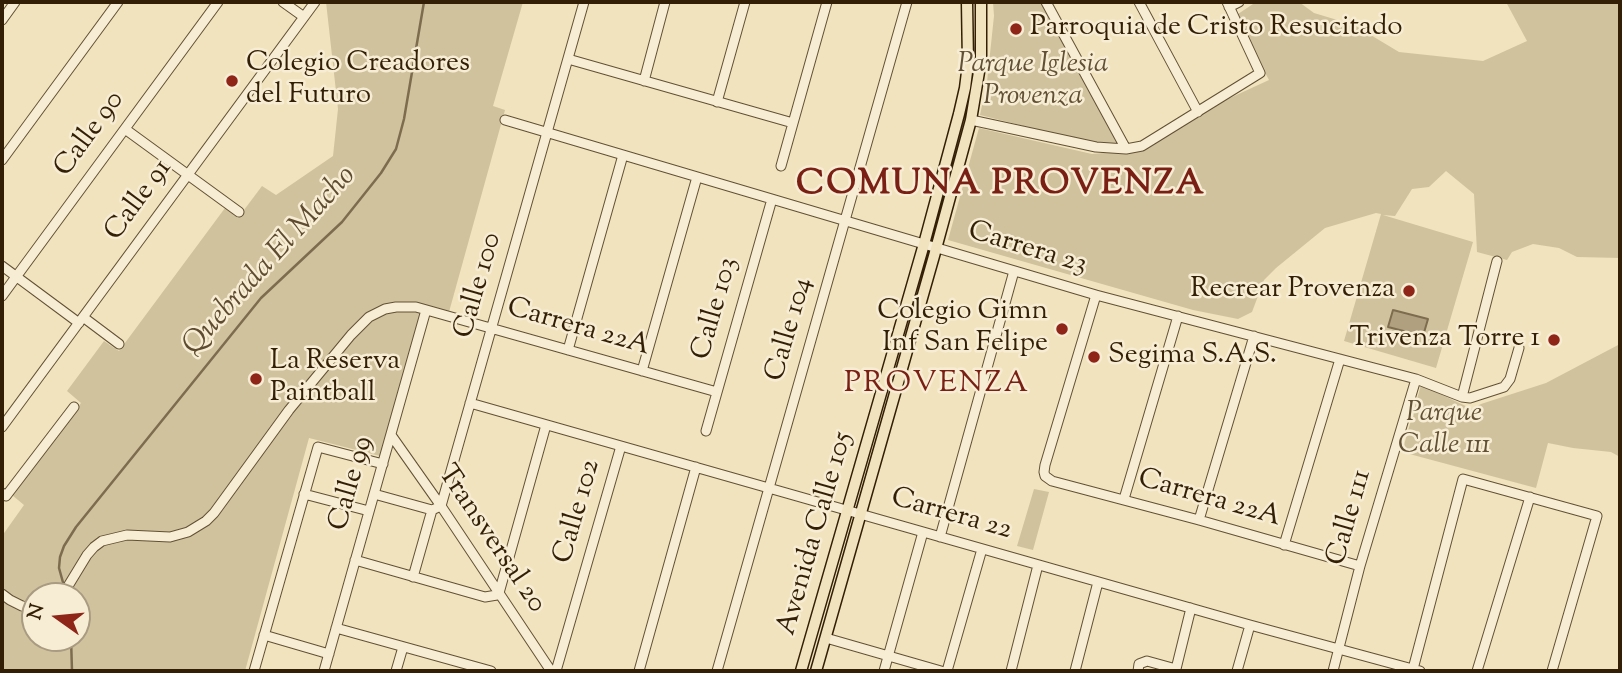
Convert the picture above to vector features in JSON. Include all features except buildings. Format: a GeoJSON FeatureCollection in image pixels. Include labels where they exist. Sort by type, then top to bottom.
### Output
{"type":"FeatureCollection","features":[{"type":"Feature","properties":{"kind":"main road","name":"Avenida Calle 105"},"geometry":{"type":"LineString","coordinates":[[801,671],[924,244],[965,88],[967,2]]}},
{"type":"Feature","properties":{"kind":"main road","name":"Avenida Calle 105"},"geometry":{"type":"LineString","coordinates":[[817,671],[971,120],[981,60],[981,2]]}},
{"type":"Feature","properties":{"kind":"street"},"geometry":{"type":"LineString","coordinates":[[2,20],[15,2]]}},
{"type":"Feature","properties":{"kind":"street"},"geometry":{"type":"LineString","coordinates":[[2,160],[118,2]]}},
{"type":"Feature","properties":{"kind":"street","name":"Calle 90"},"geometry":{"type":"LineString","coordinates":[[2,296],[218,2]]}},
{"type":"Feature","properties":{"kind":"street"},"geometry":{"type":"LineString","coordinates":[[282,2],[303,17]]}},
{"type":"Feature","properties":{"kind":"street","name":"Calle 91"},"geometry":{"type":"LineString","coordinates":[[2,427],[315,2]]}},
{"type":"Feature","properties":{"kind":"street","name":"Calle 100"},"geometry":{"type":"LineString","coordinates":[[413,577],[470,403],[584,2]]}},
{"type":"Feature","properties":{"kind":"street"},"geometry":{"type":"LineString","coordinates":[[644,81],[666,2]]}},
{"type":"Feature","properties":{"kind":"street"},"geometry":{"type":"LineString","coordinates":[[717,102],[745,2]]}},
{"type":"Feature","properties":{"kind":"street"},"geometry":{"type":"LineString","coordinates":[[781,166],[827,2]]}},
{"type":"Feature","properties":{"kind":"street","name":"Calle 104"},"geometry":{"type":"LineString","coordinates":[[718,671],[907,2]]}},
{"type":"Feature","properties":{"kind":"street"},"geometry":{"type":"LineString","coordinates":[[1046,2],[1126,149]]}},
{"type":"Feature","properties":{"kind":"street"},"geometry":{"type":"LineString","coordinates":[[1139,2],[1198,112]]}},
{"type":"Feature","properties":{"kind":"street"},"geometry":{"type":"LineString","coordinates":[[971,120],[1096,147],[1126,149],[1142,146],[1260,73],[1228,4],[1239,2]]}},
{"type":"Feature","properties":{"kind":"street"},"geometry":{"type":"LineString","coordinates":[[568,59],[793,123]]}},
{"type":"Feature","properties":{"kind":"street","name":"Carrera 23"},"geometry":{"type":"LineString","coordinates":[[505,120],[1096,295],[1416,379],[1462,397]]}},
{"type":"Feature","properties":{"kind":"street"},"geometry":{"type":"LineString","coordinates":[[124,129],[239,212]]}},
{"type":"Feature","properties":{"kind":"street"},"geometry":{"type":"LineString","coordinates":[[568,350],[623,155]]}},
{"type":"Feature","properties":{"kind":"street"},"geometry":{"type":"LineString","coordinates":[[642,371],[697,177]]}},
{"type":"Feature","properties":{"kind":"street","name":"Calle 103"},"geometry":{"type":"LineString","coordinates":[[706,431],[772,199]]}},
{"type":"Feature","properties":{"kind":"street"},"geometry":{"type":"LineString","coordinates":[[1497,261],[1462,397],[1470,398],[1504,387],[1510,379],[1518,348]]}},
{"type":"Feature","properties":{"kind":"street"},"geometry":{"type":"LineString","coordinates":[[2,265],[119,344]]}},
{"type":"Feature","properties":{"kind":"street"},"geometry":{"type":"LineString","coordinates":[[940,537],[1014,271]]}},
{"type":"Feature","properties":{"kind":"street","name":"Carrera 22A"},"geometry":{"type":"LineString","coordinates":[[1096,295],[1045,465],[1046,478],[1360,566]]}},
{"type":"Feature","properties":{"kind":"street","name":"Carrera 22A"},"geometry":{"type":"LineString","coordinates":[[71,582],[87,555],[103,541],[127,535],[175,536],[206,521],[289,410],[359,327],[369,317],[385,309],[406,306],[426,310],[717,392]]}},
{"type":"Feature","properties":{"kind":"street","name":"Calle 99"},"geometry":{"type":"LineString","coordinates":[[324,671],[426,310]]}},
{"type":"Feature","properties":{"kind":"street"},"geometry":{"type":"LineString","coordinates":[[1124,499],[1178,316]]}},
{"type":"Feature","properties":{"kind":"street"},"geometry":{"type":"LineString","coordinates":[[1199,520],[1254,336]]}},
{"type":"Feature","properties":{"kind":"street"},"geometry":{"type":"LineString","coordinates":[[1284,545],[1340,359]]}},
{"type":"Feature","properties":{"kind":"street","name":"Calle 111"},"geometry":{"type":"LineString","coordinates":[[1333,671],[1360,566],[1416,379]]}},
{"type":"Feature","properties":{"kind":"street","name":"Carrera 22"},"geometry":{"type":"LineString","coordinates":[[470,403],[1416,670]]}},
{"type":"Feature","properties":{"kind":"street"},"geometry":{"type":"LineString","coordinates":[[4,495],[74,407]]}},
{"type":"Feature","properties":{"kind":"street"},"geometry":{"type":"LineString","coordinates":[[355,560],[485,597],[494,597],[499,593],[546,425]]}},
{"type":"Feature","properties":{"kind":"street","name":"Transversal 20"},"geometry":{"type":"LineString","coordinates":[[391,435],[437,508],[551,671]]}},
{"type":"Feature","properties":{"kind":"street","name":"Calle 102"},"geometry":{"type":"LineString","coordinates":[[556,671],[621,446]]}},
{"type":"Feature","properties":{"kind":"street"},"geometry":{"type":"LineString","coordinates":[[254,671],[318,447],[383,464]]}},
{"type":"Feature","properties":{"kind":"street"},"geometry":{"type":"LineString","coordinates":[[639,671],[696,467]]}},
{"type":"Feature","properties":{"kind":"street"},"geometry":{"type":"LineString","coordinates":[[1416,670],[1463,479],[1597,516],[1552,671]]}},
{"type":"Feature","properties":{"kind":"street"},"geometry":{"type":"LineString","coordinates":[[304,494],[369,511]]}},
{"type":"Feature","properties":{"kind":"street"},"geometry":{"type":"LineString","coordinates":[[374,495],[437,508]]}},
{"type":"Feature","properties":{"kind":"street"},"geometry":{"type":"LineString","coordinates":[[1477,671],[1530,497]]}},
{"type":"Feature","properties":{"kind":"street"},"geometry":{"type":"LineString","coordinates":[[884,671],[923,532]]}},
{"type":"Feature","properties":{"kind":"street"},"geometry":{"type":"LineString","coordinates":[[947,671],[982,549]]}},
{"type":"Feature","properties":{"kind":"street"},"geometry":{"type":"LineString","coordinates":[[1011,671],[1038,565]]}},
{"type":"Feature","properties":{"kind":"street"},"geometry":{"type":"LineString","coordinates":[[1074,671],[1098,582]]}},
{"type":"Feature","properties":{"kind":"street"},"geometry":{"type":"LineString","coordinates":[[2,594],[6,602]]}},
{"type":"Feature","properties":{"kind":"street"},"geometry":{"type":"LineString","coordinates":[[1138,671],[1139,664],[1147,661],[1176,670],[1191,608]]}},
{"type":"Feature","properties":{"kind":"street"},"geometry":{"type":"LineString","coordinates":[[1237,671],[1250,625]]}},
{"type":"Feature","properties":{"kind":"street"},"geometry":{"type":"LineString","coordinates":[[336,628],[467,668],[491,671]]}},
{"type":"Feature","properties":{"kind":"street"},"geometry":{"type":"LineString","coordinates":[[264,635],[329,653]]}},
{"type":"Feature","properties":{"kind":"street"},"geometry":{"type":"LineString","coordinates":[[826,638],[941,671]]}},
{"type":"Feature","properties":{"kind":"street"},"geometry":{"type":"LineString","coordinates":[[396,671],[403,647]]}},
{"type":"Feature","properties":{"kind":"green space"},"geometry":{"type":"Polygon","coordinates":[[[326,2],[523,2],[493,106],[505,110],[449,312],[423,304],[380,456],[309,438],[245,671],[4,671],[2,536],[24,505],[12,495],[81,403],[67,391],[104,341],[119,351],[225,208],[238,218],[262,186],[276,195],[333,156],[338,109],[326,2]]]}},
{"type":"Feature","properties":{"kind":"green space","name":"Parque Iglesia Provenza"},"geometry":{"type":"Polygon","coordinates":[[[993,2],[1040,2],[1121,147],[1095,144],[980,115],[987,82],[993,2]]]}},
{"type":"Feature","properties":{"kind":"green space"},"geometry":{"type":"Polygon","coordinates":[[[1256,2],[1299,2],[1314,13],[1354,25],[1399,52],[1483,61],[1527,41],[1506,2],[1620,2],[1620,258],[1577,257],[1559,248],[1533,244],[1512,252],[1507,260],[1477,252],[1474,194],[1446,171],[1429,187],[1412,189],[1395,216],[1383,215],[1473,242],[1436,368],[1344,341],[1381,214],[1376,213],[1325,228],[1264,280],[1252,312],[1238,319],[1193,310],[948,240],[979,128],[1092,154],[1138,150],[1206,109],[1269,80],[1235,16],[1256,2]]]}},
{"type":"Feature","properties":{"kind":"green space","name":"Parque Calle 111"},"geometry":{"type":"Polygon","coordinates":[[[1620,344],[1620,457],[1611,452],[1548,443],[1536,488],[1402,452],[1421,385],[1472,409],[1546,383],[1620,344]]]}},
{"type":"Feature","properties":{"kind":"green space"},"geometry":{"type":"Polygon","coordinates":[[[1034,489],[1049,492],[1033,550],[1017,546],[1034,489]]]}},
{"type":"Feature","properties":{"kind":"shaded area","name":"Recrear Provenza"},"geometry":{"type":"Polygon","coordinates":[[[1393,310],[1428,319],[1423,336],[1388,327],[1393,310]]]}},
{"type":"Feature","properties":{"kind":"waterway","name":"Quebrada El Macho"},"geometry":{"type":"LineString","coordinates":[[63,582],[59,568],[60,557],[76,527],[261,298],[342,222],[381,173],[396,149],[404,119],[424,2]]}},
{"type":"Feature","properties":{"kind":"waterway","name":"Quebrada El Macho"},"geometry":{"type":"LineString","coordinates":[[71,652],[72,671]]}},
{"type":"Feature","properties":{"kind":"place","name":"Parroquia de Cristo Resucitado"},"geometry":{"type":"Point","coordinates":[1016,29]}},
{"type":"Feature","properties":{"kind":"place","name":"Colegio Creadores del Futuro"},"geometry":{"type":"Point","coordinates":[232,81]}},
{"type":"Feature","properties":{"kind":"place","name":"Recrear Provenza"},"geometry":{"type":"Point","coordinates":[1409,291]}},
{"type":"Feature","properties":{"kind":"place","name":"Colegio Gimn Inf San Felipe"},"geometry":{"type":"Point","coordinates":[1062,329]}},
{"type":"Feature","properties":{"kind":"place","name":"Trivenza Torre 1"},"geometry":{"type":"Point","coordinates":[1554,340]}},
{"type":"Feature","properties":{"kind":"place","name":"Segima S.A.S."},"geometry":{"type":"Point","coordinates":[1094,357]}},
{"type":"Feature","properties":{"kind":"place","name":"La Reserva Paintball"},"geometry":{"type":"Point","coordinates":[256,379]}},
{"type":"Feature","properties":{"kind":"district","name":"COMUNA PROVENZA"},"geometry":{"type":"Point","coordinates":[1001,187]}},
{"type":"Feature","properties":{"kind":"district","name":"PROVENZA"},"geometry":{"type":"Point","coordinates":[937,386]}}]}
